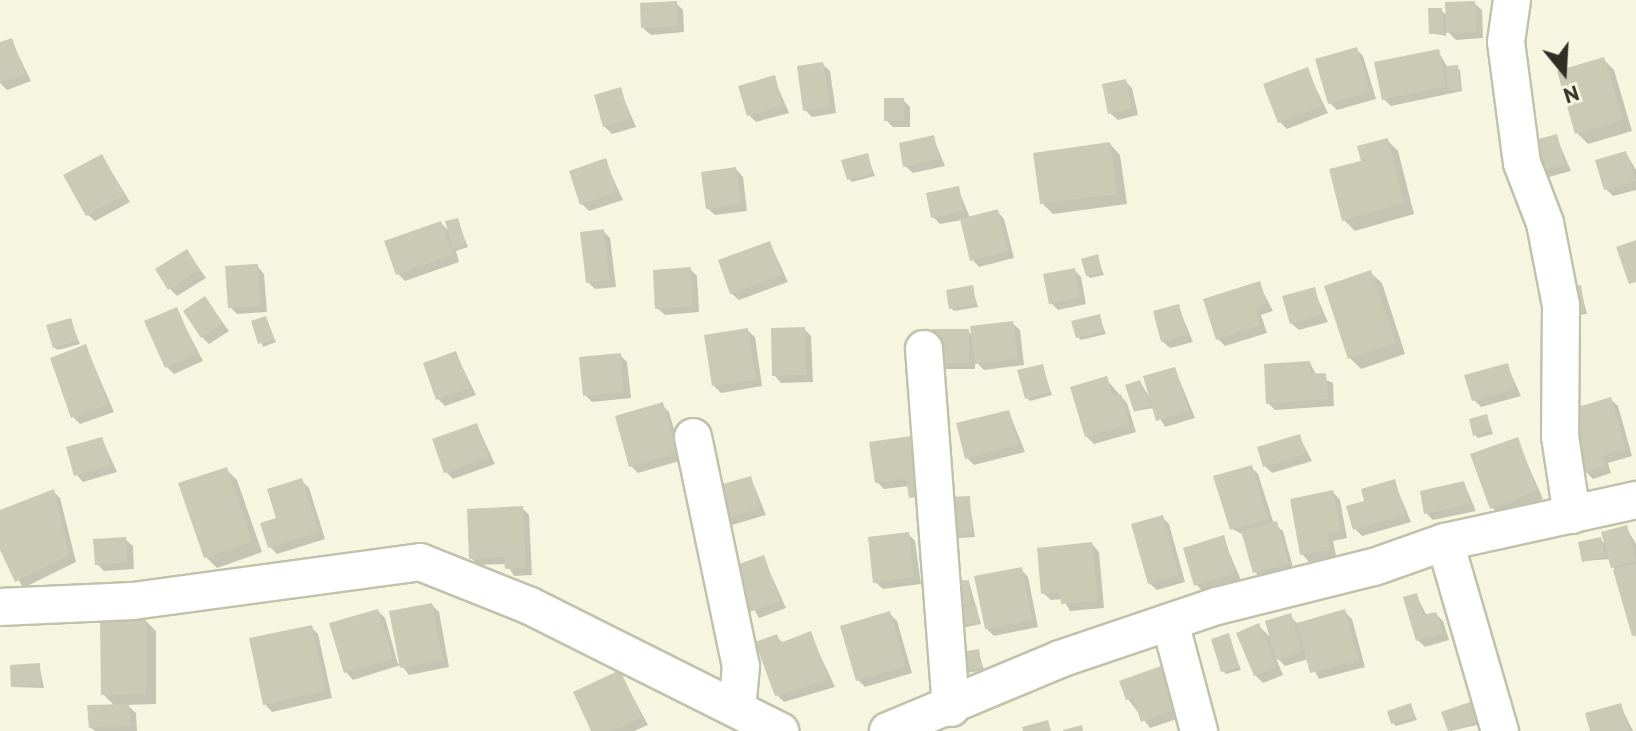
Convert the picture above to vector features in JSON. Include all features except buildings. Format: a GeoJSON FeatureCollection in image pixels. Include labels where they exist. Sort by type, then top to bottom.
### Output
{"type":"FeatureCollection","features":[{"type":"Feature","properties":{"kind":"street"},"geometry":{"type":"LineString","coordinates":[[1512,0],[1506,42],[1522,163],[1545,223],[1561,305],[1560,436],[1572,515]]}},
{"type":"Feature","properties":{"kind":"street"},"geometry":{"type":"LineString","coordinates":[[924,349],[951,708]]}},
{"type":"Feature","properties":{"kind":"street"},"geometry":{"type":"LineString","coordinates":[[693,437],[741,666],[737,709]]}},
{"type":"Feature","properties":{"kind":"street"},"geometry":{"type":"LineString","coordinates":[[888,731],[951,708],[1060,659],[1170,622],[1374,567],[1445,542],[1636,500]]}},
{"type":"Feature","properties":{"kind":"street"},"geometry":{"type":"LineString","coordinates":[[1445,542],[1500,731]]}},
{"type":"Feature","properties":{"kind":"street"},"geometry":{"type":"LineString","coordinates":[[0,607],[133,601],[420,562],[530,606],[780,731]]}},
{"type":"Feature","properties":{"kind":"street"},"geometry":{"type":"LineString","coordinates":[[1170,622],[1199,731]]}}]}
